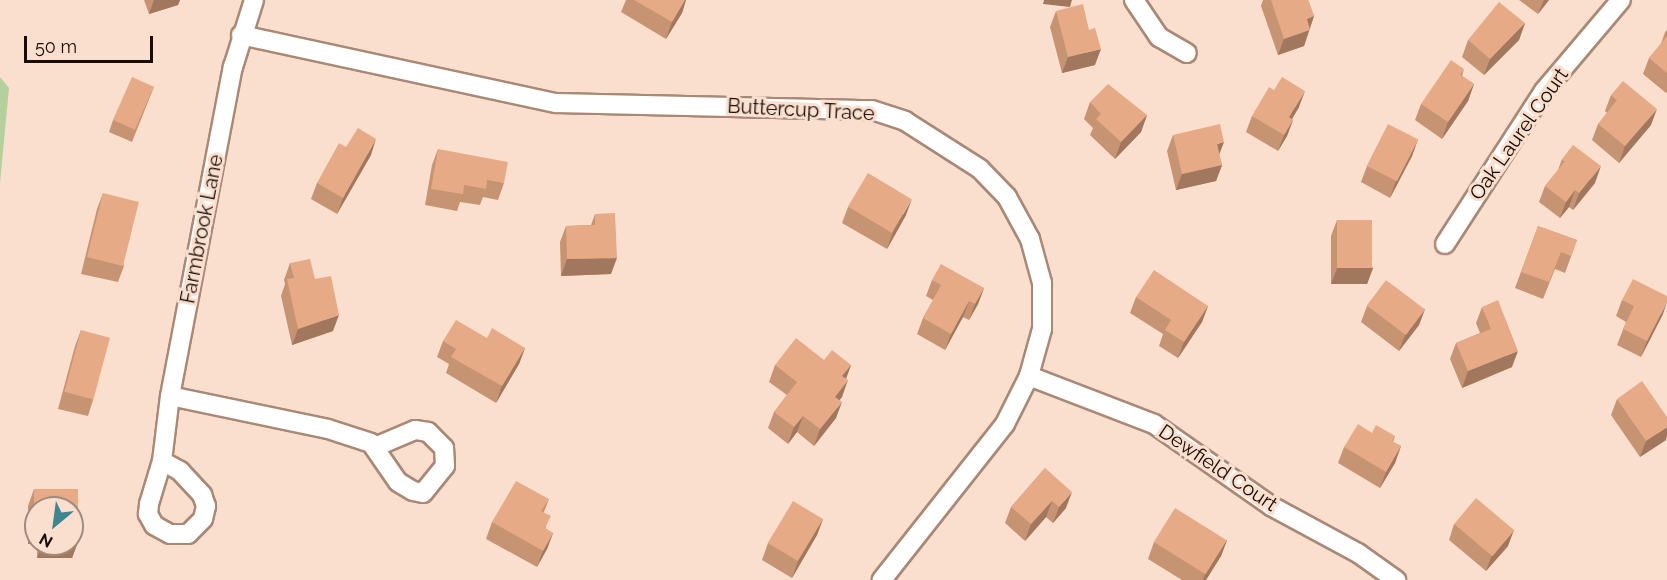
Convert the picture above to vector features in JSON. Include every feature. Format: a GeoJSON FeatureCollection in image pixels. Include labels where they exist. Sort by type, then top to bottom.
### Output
{"type":"FeatureCollection","features":[{"type":"Feature","properties":{"kind":"street","name":"Farmbrook Lane"},"geometry":{"type":"LineString","coordinates":[[162,461],[170,396],[241,35],[254,0]]}},
{"type":"Feature","properties":{"kind":"street"},"geometry":{"type":"LineString","coordinates":[[1134,0],[1159,37],[1187,52]]}},
{"type":"Feature","properties":{"kind":"street","name":"Oak Laurel Court"},"geometry":{"type":"LineString","coordinates":[[1445,244],[1544,91],[1621,0]]}},
{"type":"Feature","properties":{"kind":"street","name":"Buttercup Trace"},"geometry":{"type":"LineString","coordinates":[[241,35],[556,103],[872,110],[905,121],[980,169],[1008,197],[1030,239],[1042,283],[1042,329],[1029,376],[1005,424],[907,543],[882,580]]}},
{"type":"Feature","properties":{"kind":"street","name":"Dewfield Court"},"geometry":{"type":"LineString","coordinates":[[1029,376],[1154,424],[1271,506],[1358,553],[1396,580]]}},
{"type":"Feature","properties":{"kind":"street"},"geometry":{"type":"LineString","coordinates":[[170,396],[328,429],[375,447]]}},
{"type":"Feature","properties":{"kind":"green space"},"geometry":{"type":"Polygon","coordinates":[[[0,77],[9,88],[0,183],[0,77]]]}},
{"type":"Feature","properties":{"kind":"building"},"geometry":{"type":"Polygon","coordinates":[[[634,0],[685,0],[672,22],[634,0]]]}},
{"type":"Feature","properties":{"kind":"building"},"geometry":{"type":"Polygon","coordinates":[[[1271,0],[1308,0],[1314,16],[1307,19],[1310,30],[1284,39],[1271,0]]]}},
{"type":"Feature","properties":{"kind":"building"},"geometry":{"type":"Polygon","coordinates":[[[1499,2],[1525,23],[1490,59],[1468,40],[1499,2]]]}},
{"type":"Feature","properties":{"kind":"building"},"geometry":{"type":"Polygon","coordinates":[[[1083,4],[1089,30],[1095,28],[1101,49],[1068,57],[1056,11],[1083,4]]]}},
{"type":"Feature","properties":{"kind":"building"},"geometry":{"type":"Polygon","coordinates":[[[1667,36],[1667,73],[1649,58],[1667,36]]]}},
{"type":"Feature","properties":{"kind":"building"},"geometry":{"type":"Polygon","coordinates":[[[1451,60],[1464,69],[1460,75],[1474,84],[1448,122],[1421,104],[1451,60]]]}},
{"type":"Feature","properties":{"kind":"building"},"geometry":{"type":"Polygon","coordinates":[[[132,77],[154,87],[135,130],[113,120],[132,77]]]}},
{"type":"Feature","properties":{"kind":"building"},"geometry":{"type":"Polygon","coordinates":[[[1282,77],[1305,91],[1289,117],[1293,120],[1284,135],[1252,116],[1269,87],[1274,90],[1282,77]]]}},
{"type":"Feature","properties":{"kind":"building"},"geometry":{"type":"Polygon","coordinates":[[[1623,81],[1657,109],[1625,146],[1598,124],[1617,100],[1611,95],[1623,81]]]}},
{"type":"Feature","properties":{"kind":"building"},"geometry":{"type":"Polygon","coordinates":[[[1108,84],[1147,115],[1121,142],[1096,119],[1101,114],[1090,102],[1108,84]]]}},
{"type":"Feature","properties":{"kind":"building"},"geometry":{"type":"Polygon","coordinates":[[[1220,124],[1224,142],[1217,144],[1222,165],[1182,174],[1173,135],[1220,124]]]}},
{"type":"Feature","properties":{"kind":"building"},"geometry":{"type":"Polygon","coordinates":[[[1388,124],[1418,139],[1397,181],[1367,166],[1388,124]]]}},
{"type":"Feature","properties":{"kind":"building"},"geometry":{"type":"Polygon","coordinates":[[[358,128],[376,139],[343,198],[317,183],[339,143],[346,147],[358,128]]]}},
{"type":"Feature","properties":{"kind":"building"},"geometry":{"type":"Polygon","coordinates":[[[1573,145],[1601,166],[1579,193],[1575,190],[1566,202],[1545,186],[1565,161],[1562,159],[1573,145]]]}},
{"type":"Feature","properties":{"kind":"building"},"geometry":{"type":"Polygon","coordinates":[[[438,149],[508,162],[504,183],[487,180],[486,189],[464,185],[463,194],[431,189],[438,149]]]}},
{"type":"Feature","properties":{"kind":"building"},"geometry":{"type":"Polygon","coordinates":[[[868,173],[912,199],[892,233],[848,206],[868,173]]]}},
{"type":"Feature","properties":{"kind":"building"},"geometry":{"type":"Polygon","coordinates":[[[103,193],[139,202],[123,266],[87,257],[103,193]]]}},
{"type":"Feature","properties":{"kind":"building"},"geometry":{"type":"Polygon","coordinates":[[[615,213],[617,258],[567,259],[566,226],[595,225],[595,214],[615,213]]]}},
{"type":"Feature","properties":{"kind":"building"},"geometry":{"type":"Polygon","coordinates":[[[1337,220],[1372,220],[1372,268],[1337,268],[1337,220]]]}},
{"type":"Feature","properties":{"kind":"building"},"geometry":{"type":"Polygon","coordinates":[[[1538,226],[1577,240],[1571,256],[1561,252],[1549,282],[1521,272],[1538,226]]]}},
{"type":"Feature","properties":{"kind":"building"},"geometry":{"type":"Polygon","coordinates":[[[310,259],[315,279],[331,276],[339,315],[298,329],[287,279],[294,278],[290,263],[310,259]]]}},
{"type":"Feature","properties":{"kind":"building"},"geometry":{"type":"Polygon","coordinates":[[[941,264],[984,288],[975,304],[969,301],[951,334],[923,318],[941,285],[932,280],[941,264]]]}},
{"type":"Feature","properties":{"kind":"building"},"geometry":{"type":"Polygon","coordinates":[[[1154,270],[1208,306],[1184,342],[1165,330],[1171,320],[1136,297],[1154,270]]]}},
{"type":"Feature","properties":{"kind":"building"},"geometry":{"type":"Polygon","coordinates":[[[1633,279],[1667,296],[1667,302],[1647,341],[1623,329],[1634,306],[1622,300],[1633,279]]]}},
{"type":"Feature","properties":{"kind":"building"},"geometry":{"type":"Polygon","coordinates":[[[1386,280],[1425,309],[1406,335],[1367,306],[1386,280]]]}},
{"type":"Feature","properties":{"kind":"building"},"geometry":{"type":"Polygon","coordinates":[[[1498,300],[1518,351],[1468,371],[1456,343],[1491,329],[1482,307],[1498,300]]]}},
{"type":"Feature","properties":{"kind":"building"},"geometry":{"type":"Polygon","coordinates":[[[456,320],[487,338],[492,328],[525,348],[502,386],[451,357],[456,349],[443,341],[456,320]]]}},
{"type":"Feature","properties":{"kind":"building"},"geometry":{"type":"Polygon","coordinates":[[[81,330],[110,338],[93,400],[64,392],[81,330]]]}},
{"type":"Feature","properties":{"kind":"building"},"geometry":{"type":"Polygon","coordinates":[[[796,338],[824,360],[832,350],[851,365],[842,376],[848,380],[835,397],[842,402],[820,429],[803,416],[794,427],[774,412],[797,382],[775,365],[796,338]]]}},
{"type":"Feature","properties":{"kind":"building"},"geometry":{"type":"Polygon","coordinates":[[[1642,381],[1667,417],[1667,427],[1646,441],[1617,399],[1642,381]]]}},
{"type":"Feature","properties":{"kind":"building"},"geometry":{"type":"Polygon","coordinates":[[[1358,424],[1372,433],[1376,425],[1395,436],[1392,441],[1401,446],[1386,472],[1344,447],[1358,424]]]}},
{"type":"Feature","properties":{"kind":"building"},"geometry":{"type":"Polygon","coordinates":[[[1045,468],[1072,492],[1059,507],[1052,501],[1031,524],[1011,507],[1045,468]]]}},
{"type":"Feature","properties":{"kind":"building"},"geometry":{"type":"Polygon","coordinates":[[[516,481],[549,499],[541,511],[551,516],[545,528],[553,533],[543,551],[492,522],[516,481]]]}},
{"type":"Feature","properties":{"kind":"building"},"geometry":{"type":"Polygon","coordinates":[[[34,489],[78,489],[78,496],[34,496],[34,489]]]}},
{"type":"Feature","properties":{"kind":"building"},"geometry":{"type":"Polygon","coordinates":[[[1476,498],[1514,530],[1492,556],[1454,524],[1476,498]]]}},
{"type":"Feature","properties":{"kind":"building"},"geometry":{"type":"Polygon","coordinates":[[[793,501],[823,519],[798,561],[768,543],[793,501]]]}},
{"type":"Feature","properties":{"kind":"building"},"geometry":{"type":"Polygon","coordinates":[[[1175,508],[1227,540],[1206,574],[1154,542],[1175,508]]]}}]}
